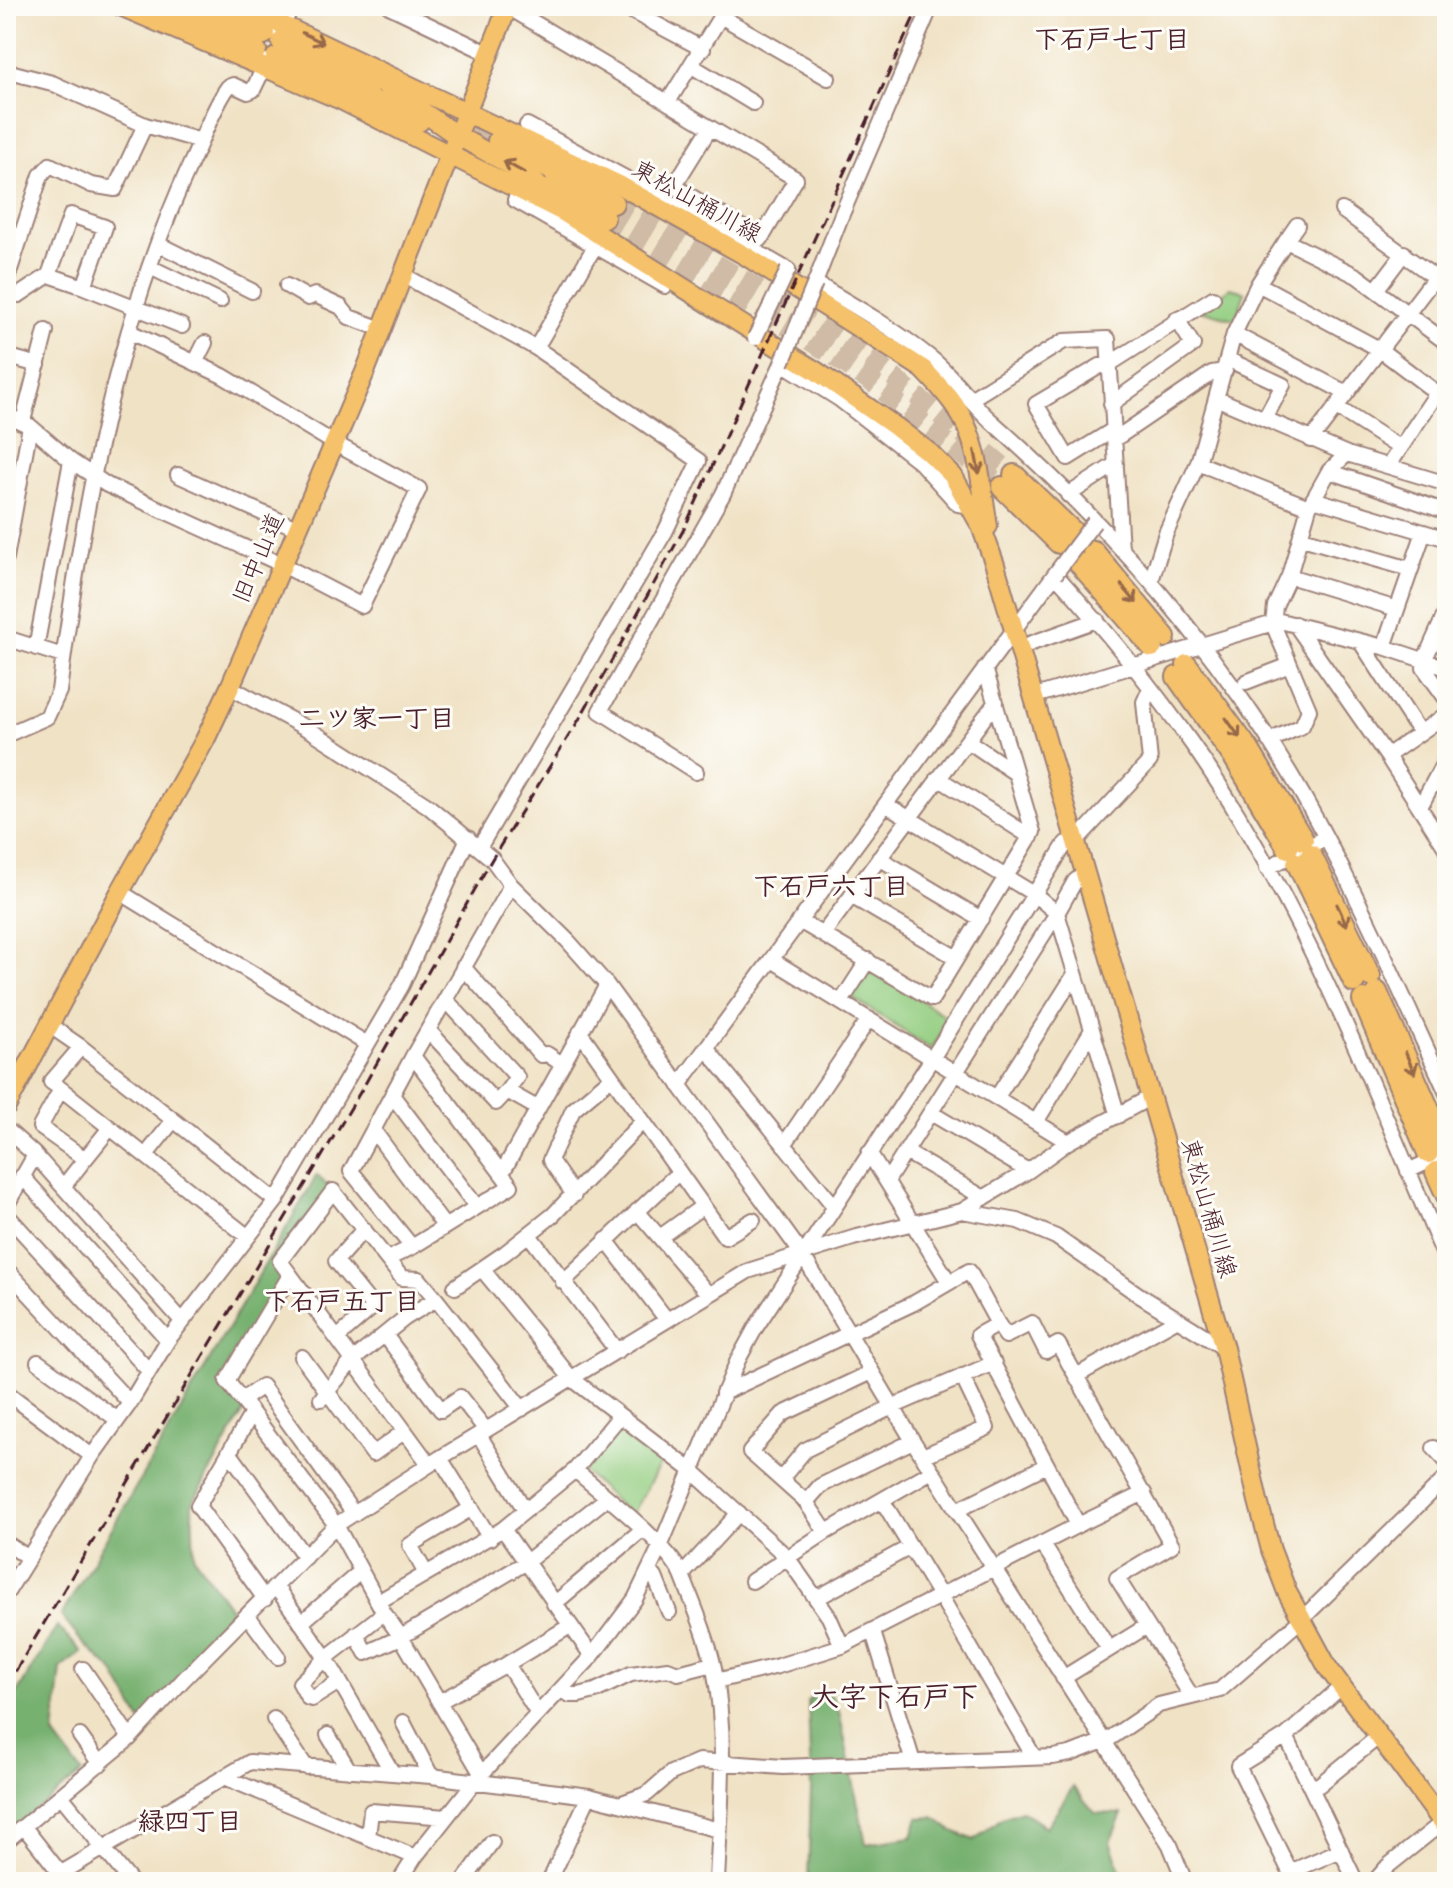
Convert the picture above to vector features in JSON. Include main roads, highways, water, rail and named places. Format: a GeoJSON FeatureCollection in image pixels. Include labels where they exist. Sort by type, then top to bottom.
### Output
{"type":"FeatureCollection","features":[{"type":"Feature","properties":{"kind":"highway"},"geometry":{"type":"LineString","coordinates":[[158,6],[374,82]]}},
{"type":"Feature","properties":{"kind":"highway"},"geometry":{"type":"LineString","coordinates":[[200,6],[271,46],[419,121]]}},
{"type":"Feature","properties":{"kind":"highway"},"geometry":{"type":"LineString","coordinates":[[498,141],[609,210],[552,188]]}},
{"type":"Feature","properties":{"kind":"highway"},"geometry":{"type":"LineString","coordinates":[[1008,481],[1066,537]]}},
{"type":"Feature","properties":{"kind":"highway"},"geometry":{"type":"LineString","coordinates":[[1086,557],[1159,642]]}},
{"type":"Feature","properties":{"kind":"highway"},"geometry":{"type":"LineString","coordinates":[[1182,671],[1235,759],[1300,852],[1366,987],[1439,1156],[1447,1196]]}},
{"type":"Feature","properties":{"kind":"main road","name":"東松山桶川線"},"geometry":{"type":"LineString","coordinates":[[120,6],[271,46],[361,61],[466,111],[567,153],[746,256],[923,369],[945,392],[965,421],[976,452],[995,565],[1224,1348],[1271,1550],[1287,1592],[1328,1668],[1445,1825]]}},
{"type":"Feature","properties":{"kind":"main road","name":"東松山桶川線"},"geometry":{"type":"LineString","coordinates":[[242,6],[271,46],[341,100],[563,212],[863,402],[931,454],[953,476],[971,506],[995,565]]}},
{"type":"Feature","properties":{"kind":"main road","name":"旧中山道"},"geometry":{"type":"LineString","coordinates":[[6,1107],[205,740],[230,687],[382,329],[508,7]]}},
{"type":"Feature","properties":{"kind":"main road"},"geometry":{"type":"LineString","coordinates":[[361,61],[387,87],[456,135],[528,175],[563,212]]}},
{"type":"Feature","properties":{"kind":"tunnel"},"geometry":{"type":"LineString","coordinates":[[417,102],[498,141]]}},
{"type":"Feature","properties":{"kind":"tunnel"},"geometry":{"type":"LineString","coordinates":[[613,203],[816,323],[883,369],[1014,475]]}},
{"type":"Feature","properties":{"kind":"tunnel"},"geometry":{"type":"LineString","coordinates":[[604,218],[810,340],[873,383],[1002,487]]}},
{"type":"Feature","properties":{"kind":"railway"},"geometry":{"type":"LineString","coordinates":[[6,1687],[365,1084],[492,859],[580,718],[684,529],[919,6]]}},
{"type":"Feature","properties":{"kind":"district","name":"下石戸七丁目"},"geometry":{"type":"Point","coordinates":[1112,39]}},
{"type":"Feature","properties":{"kind":"district","name":"二ツ家一丁目"},"geometry":{"type":"Point","coordinates":[377,718]}},
{"type":"Feature","properties":{"kind":"district","name":"下石戸六丁目"},"geometry":{"type":"Point","coordinates":[831,886]}},
{"type":"Feature","properties":{"kind":"district","name":"下石戸五丁目"},"geometry":{"type":"Point","coordinates":[342,1301]}},
{"type":"Feature","properties":{"kind":"district","name":"大字下石戸下"},"geometry":{"type":"Point","coordinates":[895,1696]}},
{"type":"Feature","properties":{"kind":"district","name":"緑四丁目"},"geometry":{"type":"Point","coordinates":[190,1821]}}]}
